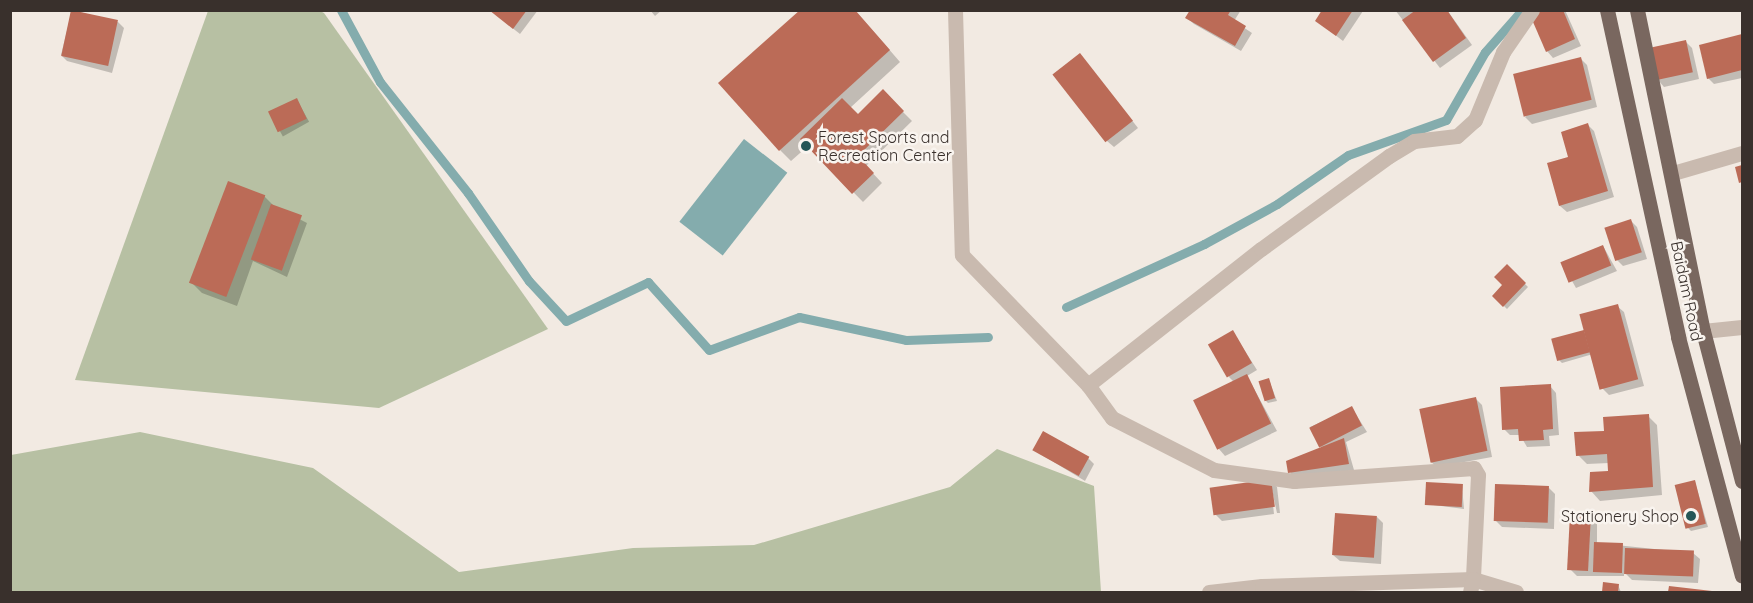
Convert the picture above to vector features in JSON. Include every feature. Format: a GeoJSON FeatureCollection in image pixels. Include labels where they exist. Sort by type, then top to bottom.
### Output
{"type":"FeatureCollection","features":[{"type":"Feature","properties":{"kind":"main road","name":"Baidam Road"},"geometry":{"type":"LineString","coordinates":[[1637,10],[1673,173],[1703,331],[1743,481]]}},
{"type":"Feature","properties":{"kind":"main road","name":"Baidam Road"},"geometry":{"type":"LineString","coordinates":[[1609,11],[1678,337],[1743,576]]}},
{"type":"Feature","properties":{"kind":"street"},"geometry":{"type":"LineString","coordinates":[[955,10],[962,255],[1088,385],[1112,418],[1214,470],[1294,481],[1474,468],[1478,475],[1471,586]]}},
{"type":"Feature","properties":{"kind":"street"},"geometry":{"type":"LineString","coordinates":[[1088,385],[1261,249],[1389,156],[1414,141],[1457,136],[1475,120],[1503,52],[1532,10]]}},
{"type":"Feature","properties":{"kind":"street"},"geometry":{"type":"LineString","coordinates":[[1673,173],[1743,153]]}},
{"type":"Feature","properties":{"kind":"street"},"geometry":{"type":"LineString","coordinates":[[1703,331],[1743,327]]}},
{"type":"Feature","properties":{"kind":"street"},"geometry":{"type":"LineString","coordinates":[[1209,592],[1262,586],[1471,586],[1516,592]]}},
{"type":"Feature","properties":{"kind":"green space"},"geometry":{"type":"Polygon","coordinates":[[[318,10],[324,13],[548,329],[379,408],[75,380],[208,11],[318,10]]]}},
{"type":"Feature","properties":{"kind":"green space"},"geometry":{"type":"Polygon","coordinates":[[[140,432],[313,468],[459,572],[633,548],[754,545],[950,487],[997,449],[1094,486],[1101,592],[11,592],[11,455],[140,432]]]}},
{"type":"Feature","properties":{"kind":"water"},"geometry":{"type":"Polygon","coordinates":[[[744,139],[787,173],[723,256],[679,222],[744,139]]]}},
{"type":"Feature","properties":{"kind":"building"},"geometry":{"type":"Polygon","coordinates":[[[71,10],[118,20],[108,66],[61,56],[71,10]]]}},
{"type":"Feature","properties":{"kind":"building"},"geometry":{"type":"Polygon","coordinates":[[[489,10],[527,10],[513,29],[489,10]]]}},
{"type":"Feature","properties":{"kind":"building"},"geometry":{"type":"Polygon","coordinates":[[[800,10],[855,10],[890,50],[779,151],[718,83],[800,10]]]}},
{"type":"Feature","properties":{"kind":"building"},"geometry":{"type":"Polygon","coordinates":[[[1190,10],[1231,10],[1228,15],[1246,26],[1235,46],[1185,18],[1190,10]]]}},
{"type":"Feature","properties":{"kind":"building"},"geometry":{"type":"Polygon","coordinates":[[[1322,10],[1353,10],[1336,36],[1315,21],[1322,10]]]}},
{"type":"Feature","properties":{"kind":"building"},"geometry":{"type":"Polygon","coordinates":[[[1416,10],[1447,10],[1466,38],[1433,62],[1402,20],[1416,10]]]}},
{"type":"Feature","properties":{"kind":"building"},"geometry":{"type":"Polygon","coordinates":[[[1541,10],[1563,10],[1575,39],[1546,52],[1530,15],[1541,10]]]}},
{"type":"Feature","properties":{"kind":"building"},"geometry":{"type":"Polygon","coordinates":[[[1742,34],[1742,70],[1707,79],[1699,45],[1742,34]]]}},
{"type":"Feature","properties":{"kind":"building"},"geometry":{"type":"Polygon","coordinates":[[[1686,40],[1693,72],[1656,80],[1649,48],[1686,40]]]}},
{"type":"Feature","properties":{"kind":"building"},"geometry":{"type":"Polygon","coordinates":[[[1080,53],[1133,121],[1105,142],[1052,75],[1080,53]]]}},
{"type":"Feature","properties":{"kind":"building"},"geometry":{"type":"Polygon","coordinates":[[[1581,57],[1592,100],[1524,117],[1513,74],[1581,57]]]}},
{"type":"Feature","properties":{"kind":"building"},"geometry":{"type":"Polygon","coordinates":[[[883,89],[904,111],[858,156],[874,173],[852,194],[800,139],[842,98],[858,114],[883,89]]]}},
{"type":"Feature","properties":{"kind":"building"},"geometry":{"type":"Polygon","coordinates":[[[297,98],[307,119],[278,132],[268,112],[297,98]]]}},
{"type":"Feature","properties":{"kind":"building"},"geometry":{"type":"Polygon","coordinates":[[[1588,123],[1608,191],[1559,206],[1547,163],[1568,157],[1561,132],[1588,123]]]}},
{"type":"Feature","properties":{"kind":"building"},"geometry":{"type":"Polygon","coordinates":[[[1742,165],[1742,182],[1739,183],[1735,167],[1742,165]]]}},
{"type":"Feature","properties":{"kind":"building"},"geometry":{"type":"Polygon","coordinates":[[[228,181],[265,195],[226,297],[189,283],[228,181]]]}},
{"type":"Feature","properties":{"kind":"building"},"geometry":{"type":"Polygon","coordinates":[[[271,204],[302,215],[282,271],[251,259],[271,204]]]}},
{"type":"Feature","properties":{"kind":"building"},"geometry":{"type":"Polygon","coordinates":[[[1631,219],[1642,252],[1615,261],[1604,228],[1631,219]]]}},
{"type":"Feature","properties":{"kind":"building"},"geometry":{"type":"Polygon","coordinates":[[[1603,245],[1611,265],[1569,283],[1560,262],[1603,245]]]}},
{"type":"Feature","properties":{"kind":"building"},"geometry":{"type":"Polygon","coordinates":[[[1507,264],[1526,283],[1503,307],[1492,296],[1502,285],[1494,277],[1507,264]]]}},
{"type":"Feature","properties":{"kind":"building"},"geometry":{"type":"Polygon","coordinates":[[[1618,304],[1638,379],[1600,390],[1579,314],[1618,304]]]}},
{"type":"Feature","properties":{"kind":"building"},"geometry":{"type":"Polygon","coordinates":[[[1233,330],[1252,363],[1227,377],[1208,344],[1233,330]]]}},
{"type":"Feature","properties":{"kind":"building"},"geometry":{"type":"Polygon","coordinates":[[[1584,330],[1590,352],[1557,361],[1551,339],[1584,330]]]}},
{"type":"Feature","properties":{"kind":"building"},"geometry":{"type":"Polygon","coordinates":[[[1247,374],[1271,423],[1217,450],[1193,400],[1247,374]]]}},
{"type":"Feature","properties":{"kind":"building"},"geometry":{"type":"Polygon","coordinates":[[[1269,378],[1275,398],[1265,401],[1258,381],[1269,378]]]}},
{"type":"Feature","properties":{"kind":"building"},"geometry":{"type":"Polygon","coordinates":[[[1551,384],[1553,429],[1543,430],[1544,440],[1519,441],[1518,429],[1502,430],[1500,387],[1551,384]]]}},
{"type":"Feature","properties":{"kind":"building"},"geometry":{"type":"Polygon","coordinates":[[[1476,397],[1487,451],[1431,463],[1419,409],[1476,397]]]}},
{"type":"Feature","properties":{"kind":"building"},"geometry":{"type":"Polygon","coordinates":[[[1352,406],[1362,426],[1319,447],[1309,428],[1352,406]]]}},
{"type":"Feature","properties":{"kind":"building"},"geometry":{"type":"Polygon","coordinates":[[[1649,414],[1653,487],[1589,492],[1590,472],[1608,471],[1607,454],[1576,456],[1574,432],[1604,431],[1603,417],[1649,414]]]}},
{"type":"Feature","properties":{"kind":"building"},"geometry":{"type":"Polygon","coordinates":[[[1043,431],[1089,457],[1079,476],[1032,450],[1043,431]]]}},
{"type":"Feature","properties":{"kind":"building"},"geometry":{"type":"Polygon","coordinates":[[[1344,438],[1349,464],[1288,473],[1286,461],[1344,438]]]}},
{"type":"Feature","properties":{"kind":"building"},"geometry":{"type":"Polygon","coordinates":[[[1271,479],[1275,507],[1214,515],[1210,488],[1271,479]]]}},
{"type":"Feature","properties":{"kind":"building"},"geometry":{"type":"Polygon","coordinates":[[[1695,480],[1706,524],[1686,529],[1675,485],[1695,480]]]}},
{"type":"Feature","properties":{"kind":"building"},"geometry":{"type":"Polygon","coordinates":[[[1426,482],[1463,484],[1462,507],[1425,505],[1426,482]]]}},
{"type":"Feature","properties":{"kind":"building"},"geometry":{"type":"Polygon","coordinates":[[[1495,484],[1549,486],[1548,523],[1494,521],[1495,484]]]}},
{"type":"Feature","properties":{"kind":"building"},"geometry":{"type":"Polygon","coordinates":[[[1335,513],[1377,516],[1374,558],[1332,555],[1335,513]]]}},
{"type":"Feature","properties":{"kind":"building"},"geometry":{"type":"Polygon","coordinates":[[[1570,514],[1591,515],[1588,571],[1567,570],[1570,514]]]}},
{"type":"Feature","properties":{"kind":"building"},"geometry":{"type":"Polygon","coordinates":[[[1594,542],[1623,543],[1622,573],[1593,572],[1594,542]]]}},
{"type":"Feature","properties":{"kind":"building"},"geometry":{"type":"Polygon","coordinates":[[[1625,548],[1694,550],[1693,576],[1624,574],[1625,548]]]}},
{"type":"Feature","properties":{"kind":"building"},"geometry":{"type":"Polygon","coordinates":[[[1603,582],[1619,584],[1618,592],[1602,592],[1603,582]]]}},
{"type":"Feature","properties":{"kind":"building"},"geometry":{"type":"Polygon","coordinates":[[[1669,586],[1712,591],[1712,592],[1668,592],[1669,586]]]}},
{"type":"Feature","properties":{"kind":"waterway"},"geometry":{"type":"LineString","coordinates":[[341,10],[380,82],[468,193],[529,281],[566,321],[648,282],[709,350],[799,317],[906,340],[988,337]]}},
{"type":"Feature","properties":{"kind":"waterway"},"geometry":{"type":"LineString","coordinates":[[1066,307],[1204,244],[1277,204],[1348,155],[1446,120],[1485,52],[1522,10]]}},
{"type":"Feature","properties":{"kind":"place","name":"Forest Sports and Recreation Center"},"geometry":{"type":"Point","coordinates":[806,146]}},
{"type":"Feature","properties":{"kind":"place","name":"Stationery Shop"},"geometry":{"type":"Point","coordinates":[1691,516]}}]}
